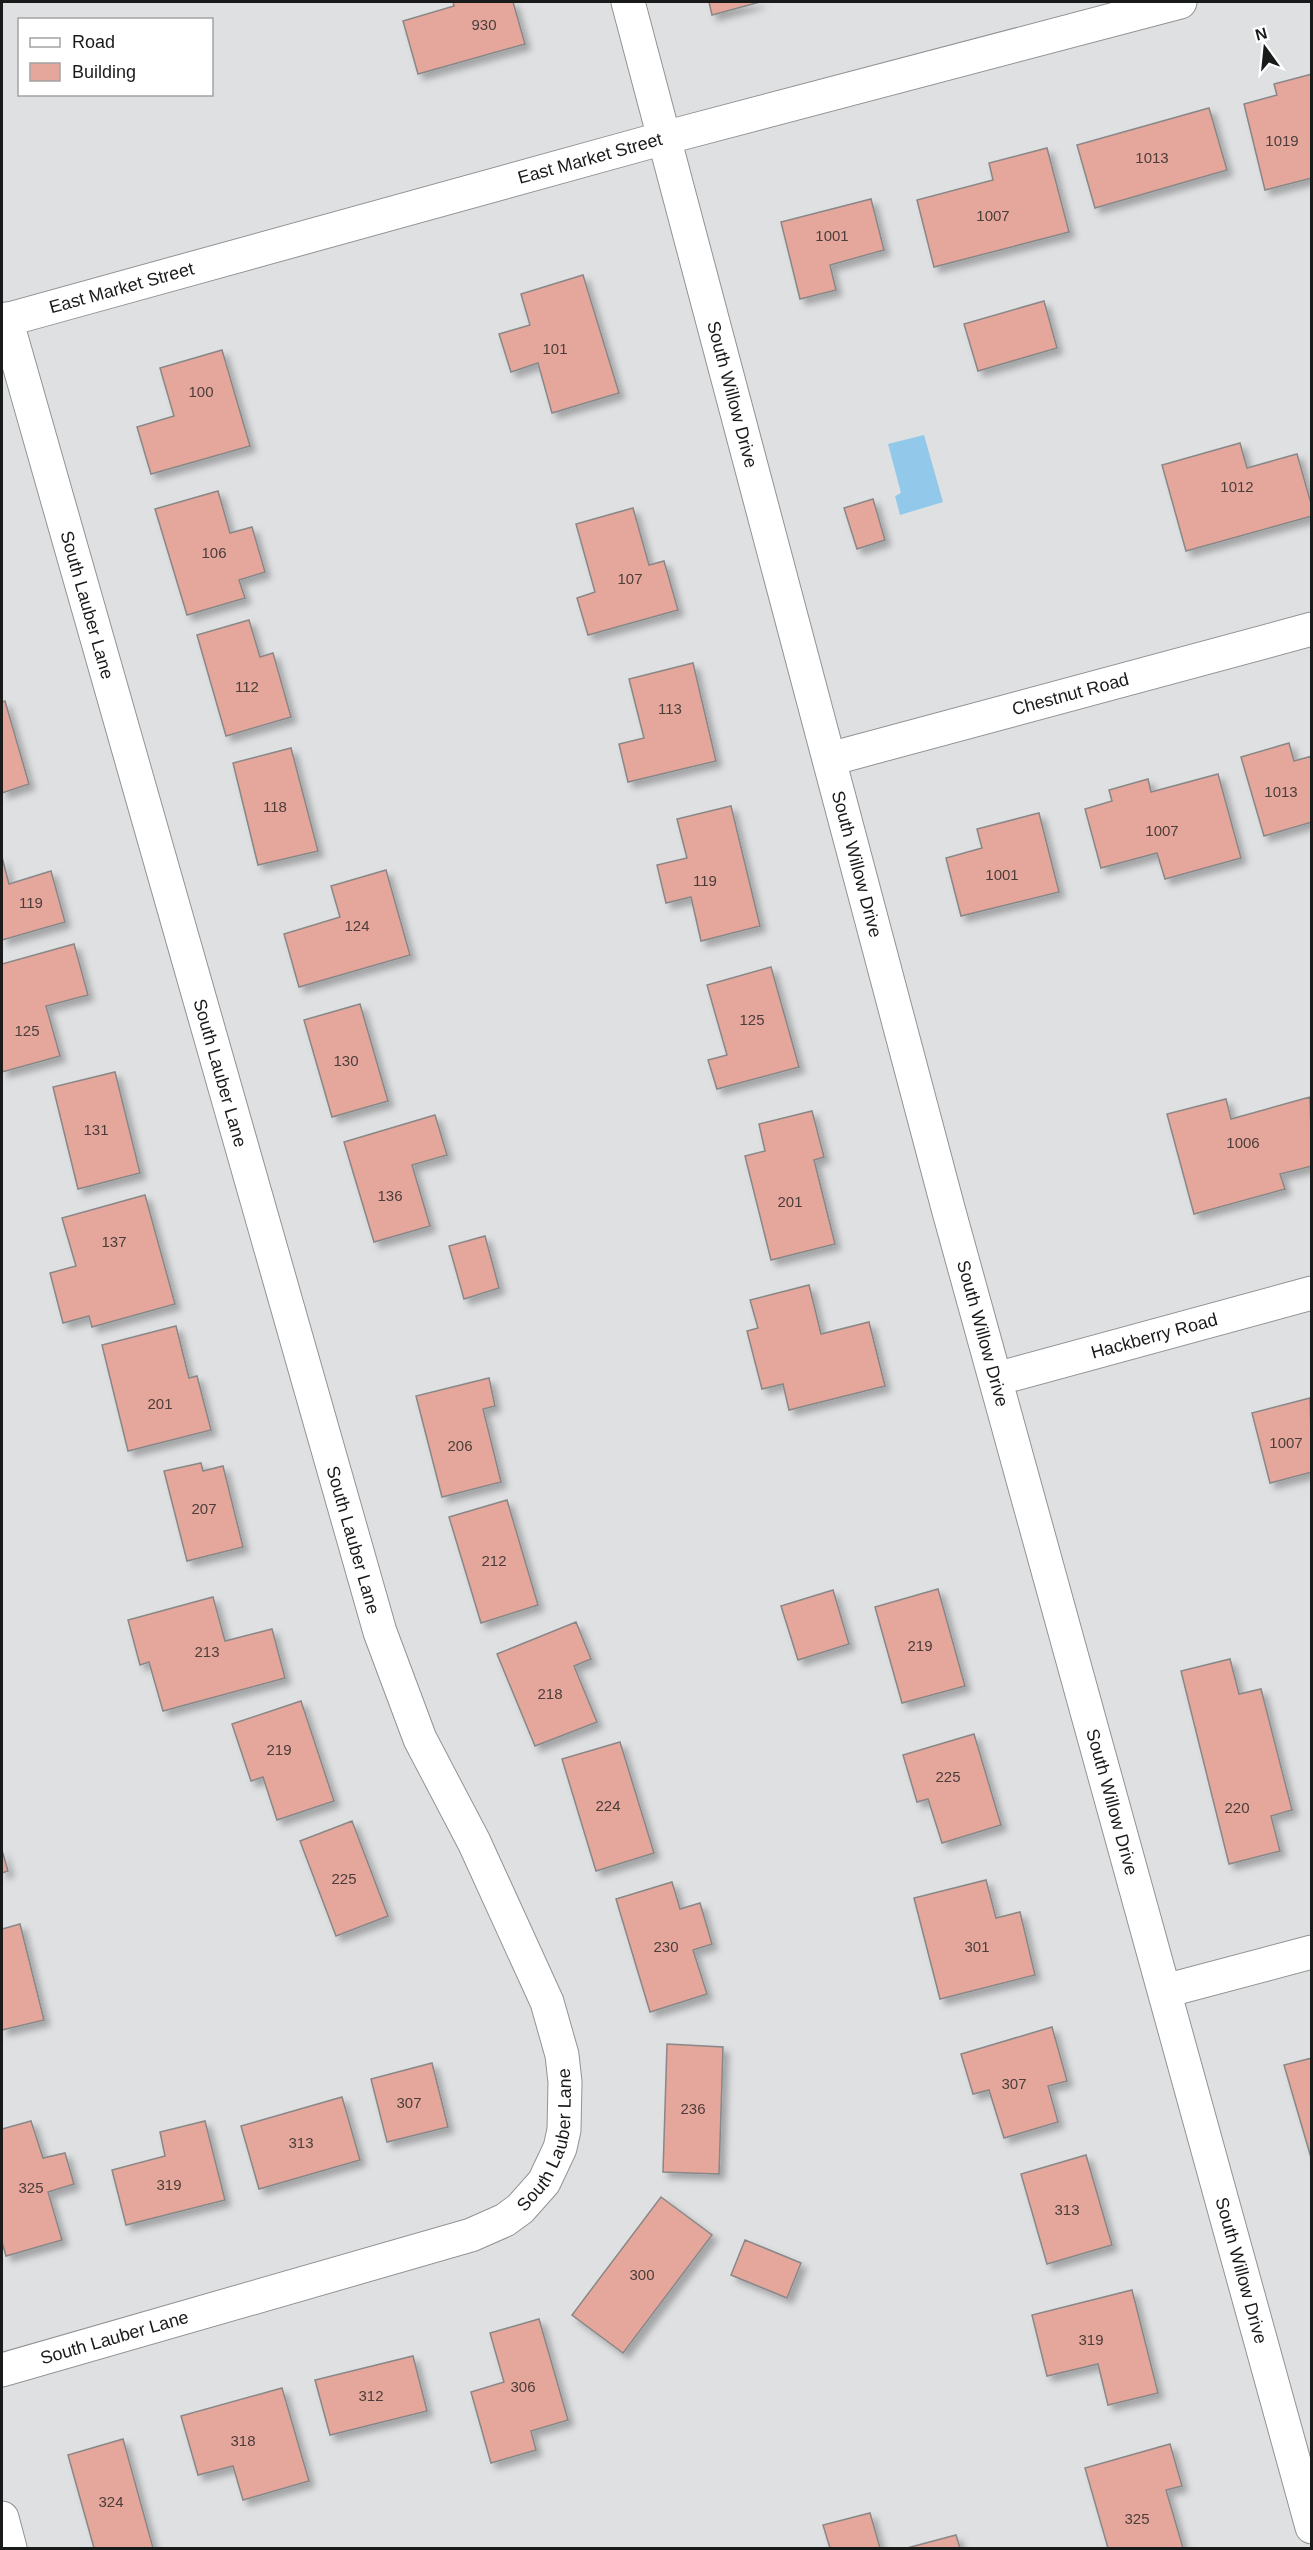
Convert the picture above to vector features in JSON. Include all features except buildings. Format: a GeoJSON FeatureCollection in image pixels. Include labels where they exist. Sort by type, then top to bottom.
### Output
{"type":"FeatureCollection","features":[{"type":"Feature","properties":{"kind":"street","name":"South Willow Drive"},"geometry":{"type":"LineString","coordinates":[[628,2],[996,1379],[1311,2527]]}},
{"type":"Feature","properties":{"kind":"street","name":"East Market Street"},"geometry":{"type":"LineString","coordinates":[[4,320],[664,138],[1180,2]]}},
{"type":"Feature","properties":{"kind":"street","name":"South Lauber Lane"},"geometry":{"type":"LineString","coordinates":[[2,2370],[471,2235],[506,2220],[520,2209],[544,2182],[560,2148],[564,2130],[565,2082],[562,2055],[547,2002],[474,1842],[420,1739],[380,1632],[4,320]]}},
{"type":"Feature","properties":{"kind":"street","name":"Chestnut Road"},"geometry":{"type":"LineString","coordinates":[[830,759],[1311,629]]}},
{"type":"Feature","properties":{"kind":"street","name":"Hackberry Road"},"geometry":{"type":"LineString","coordinates":[[996,1379],[1311,1293]]}},
{"type":"Feature","properties":{"kind":"street"},"geometry":{"type":"LineString","coordinates":[[1165,1991],[1311,1952]]}},
{"type":"Feature","properties":{"kind":"street"},"geometry":{"type":"LineString","coordinates":[[2,2518],[10,2548]]}},
{"type":"Feature","properties":{"kind":"water"},"geometry":{"type":"Polygon","coordinates":[[[924,435],[943,502],[900,515],[895,496],[901,493],[888,444],[924,435]]]}}]}
